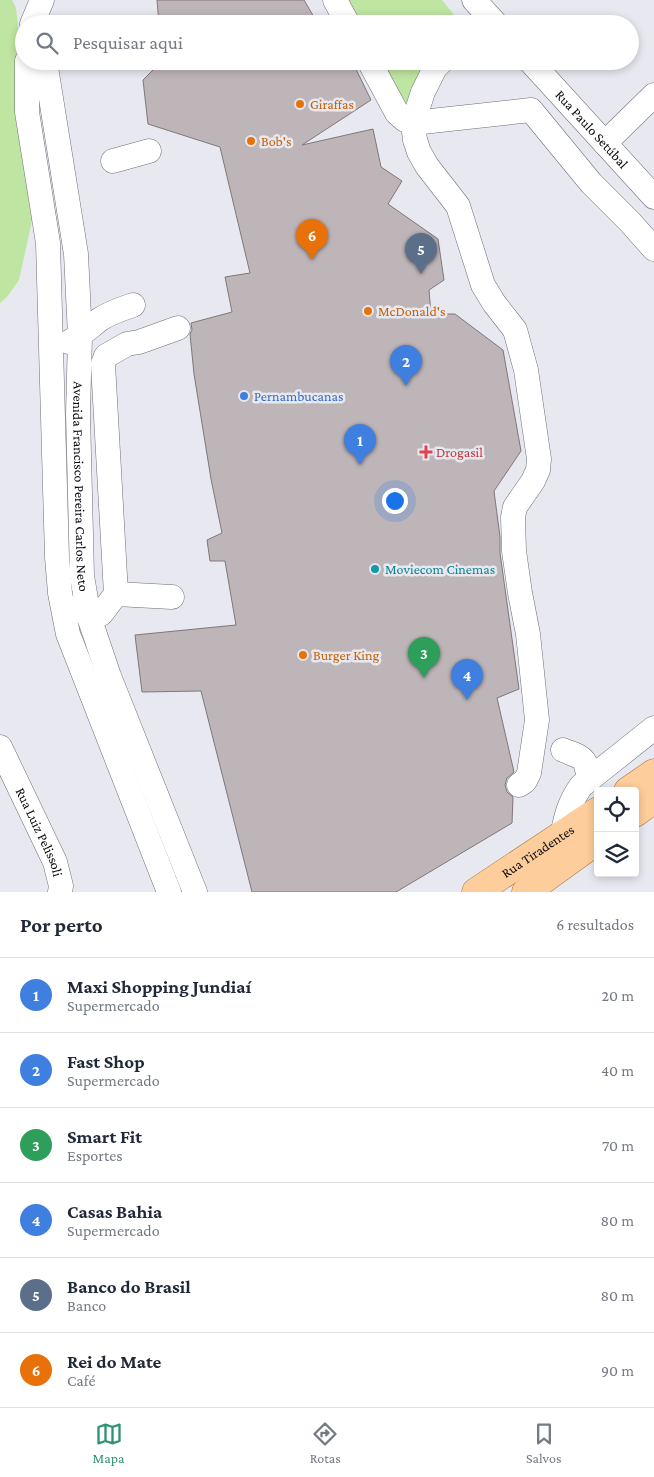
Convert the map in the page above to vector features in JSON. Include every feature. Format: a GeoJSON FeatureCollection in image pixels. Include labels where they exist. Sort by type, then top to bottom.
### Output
{"type":"FeatureCollection","features":[{"type":"Feature","properties":{"kind":"main road"},"geometry":{"type":"LineString","coordinates":[[634,787],[654,773]]}},
{"type":"Feature","properties":{"kind":"main road"},"geometry":{"type":"LineString","coordinates":[[639,810],[654,799]]}},
{"type":"Feature","properties":{"kind":"main road","name":"Rua Tiradentes"},"geometry":{"type":"LineString","coordinates":[[476,892],[594,814]]}},
{"type":"Feature","properties":{"kind":"main road","name":"Rua Tiradentes"},"geometry":{"type":"LineString","coordinates":[[526,892],[594,843]]}},
{"type":"Feature","properties":{"kind":"street"},"geometry":{"type":"LineString","coordinates":[[36,15],[42,0]]}},
{"type":"Feature","properties":{"kind":"street"},"geometry":{"type":"LineString","coordinates":[[45,15],[46,0]]}},
{"type":"Feature","properties":{"kind":"street"},"geometry":{"type":"LineString","coordinates":[[335,0],[343,15]]}},
{"type":"Feature","properties":{"kind":"street"},"geometry":{"type":"LineString","coordinates":[[474,0],[488,15]]}},
{"type":"Feature","properties":{"kind":"street","name":"Avenida Francisco Pereira Carlos Neto"},"geometry":{"type":"LineString","coordinates":[[27,70],[27,112],[48,243],[57,558],[60,593],[68,634],[170,892]]}},
{"type":"Feature","properties":{"kind":"street","name":"Avenida Francisco Pereira Carlos Neto"},"geometry":{"type":"LineString","coordinates":[[46,70],[76,254],[80,336],[78,414],[82,576],[89,617],[109,676],[195,892]]}},
{"type":"Feature","properties":{"kind":"street"},"geometry":{"type":"LineString","coordinates":[[374,70],[397,112],[405,120],[413,123],[531,110],[591,183],[654,249]]}},
{"type":"Feature","properties":{"kind":"street"},"geometry":{"type":"LineString","coordinates":[[435,70],[423,92],[413,123],[415,140],[427,166],[458,206],[483,285],[515,330],[526,370],[539,459],[538,470],[533,481],[515,507],[512,529],[520,593],[528,634],[537,720],[529,773],[525,781],[519,785]]}},
{"type":"Feature","properties":{"kind":"street","name":"Rua Paulo Setúbal"},"geometry":{"type":"LineString","coordinates":[[537,70],[654,197]]}},
{"type":"Feature","properties":{"kind":"street"},"geometry":{"type":"LineString","coordinates":[[605,143],[654,95]]}},
{"type":"Feature","properties":{"kind":"street"},"geometry":{"type":"LineString","coordinates":[[38,181],[45,158],[43,130],[46,115],[52,108]]}},
{"type":"Feature","properties":{"kind":"street"},"geometry":{"type":"LineString","coordinates":[[113,161],[149,151]]}},
{"type":"Feature","properties":{"kind":"street"},"geometry":{"type":"LineString","coordinates":[[51,380],[60,354],[67,343],[80,336],[99,320],[128,307],[127,344]]}},
{"type":"Feature","properties":{"kind":"street"},"geometry":{"type":"LineString","coordinates":[[57,558],[64,583],[73,599],[89,617],[101,614],[116,594],[103,364],[106,356],[127,344],[139,342],[178,328]]}},
{"type":"Feature","properties":{"kind":"street"},"geometry":{"type":"LineString","coordinates":[[116,594],[172,598]]}},
{"type":"Feature","properties":{"kind":"street"},"geometry":{"type":"LineString","coordinates":[[562,836],[566,813],[572,799],[581,786],[654,728]]}},
{"type":"Feature","properties":{"kind":"street","name":"Rua Luiz Pelissoli"},"geometry":{"type":"LineString","coordinates":[[0,747],[55,862],[61,886],[60,892]]}},
{"type":"Feature","properties":{"kind":"street"},"geometry":{"type":"LineString","coordinates":[[563,750],[583,758],[587,765],[589,780]]}},
{"type":"Feature","properties":{"kind":"green space"},"geometry":{"type":"Polygon","coordinates":[[[0,0],[12,0],[17,15],[15,15],[15,70],[19,70],[19,91],[33,216],[19,280],[7,297],[0,303],[0,0]]]}},
{"type":"Feature","properties":{"kind":"green space"},"geometry":{"type":"Polygon","coordinates":[[[344,0],[442,0],[454,15],[353,15],[344,0]]]}},
{"type":"Feature","properties":{"kind":"green space"},"geometry":{"type":"Polygon","coordinates":[[[386,70],[426,70],[409,108],[386,70]]]}},
{"type":"Feature","properties":{"kind":"building"},"geometry":{"type":"Polygon","coordinates":[[[157,0],[304,0],[313,15],[158,15],[157,0]]]}},
{"type":"Feature","properties":{"kind":"building"},"geometry":{"type":"Polygon","coordinates":[[[153,70],[356,70],[371,100],[302,145],[373,129],[381,167],[402,181],[388,204],[438,239],[444,280],[429,290],[431,314],[455,314],[503,350],[521,451],[494,491],[500,537],[500,553],[519,689],[497,698],[514,772],[507,778],[505,785],[507,792],[513,797],[512,823],[396,892],[252,892],[201,691],[142,692],[135,635],[236,625],[225,561],[210,561],[207,540],[222,533],[194,374],[190,334],[192,330],[191,323],[232,312],[225,277],[250,273],[220,147],[148,124],[143,80],[153,70]]]}},
{"type":"Feature","properties":{"kind":"place","name":"Giraffas"},"geometry":{"type":"Point","coordinates":[300,104]}},
{"type":"Feature","properties":{"kind":"place","name":"Bob's"},"geometry":{"type":"Point","coordinates":[251,141]}},
{"type":"Feature","properties":{"kind":"place","name":"Rei do Mate"},"geometry":{"type":"Point","coordinates":[312,260]}},
{"type":"Feature","properties":{"kind":"place","name":"Banco do Brasil"},"geometry":{"type":"Point","coordinates":[421,274]}},
{"type":"Feature","properties":{"kind":"place","name":"McDonald's"},"geometry":{"type":"Point","coordinates":[368,311]}},
{"type":"Feature","properties":{"kind":"place","name":"Fast Shop"},"geometry":{"type":"Point","coordinates":[406,386]}},
{"type":"Feature","properties":{"kind":"place","name":"Pernambucanas"},"geometry":{"type":"Point","coordinates":[244,396]}},
{"type":"Feature","properties":{"kind":"place","name":"Drogasil"},"geometry":{"type":"Point","coordinates":[426,452]}},
{"type":"Feature","properties":{"kind":"place","name":"Maxi Shopping Jundiaí"},"geometry":{"type":"Point","coordinates":[360,465]}},
{"type":"Feature","properties":{"kind":"place","name":"Moviecom Cinemas"},"geometry":{"type":"Point","coordinates":[375,569]}},
{"type":"Feature","properties":{"kind":"place","name":"Burger King"},"geometry":{"type":"Point","coordinates":[303,655]}},
{"type":"Feature","properties":{"kind":"place","name":"Smart Fit"},"geometry":{"type":"Point","coordinates":[424,678]}},
{"type":"Feature","properties":{"kind":"place","name":"Casas Bahia"},"geometry":{"type":"Point","coordinates":[467,700]}}]}
